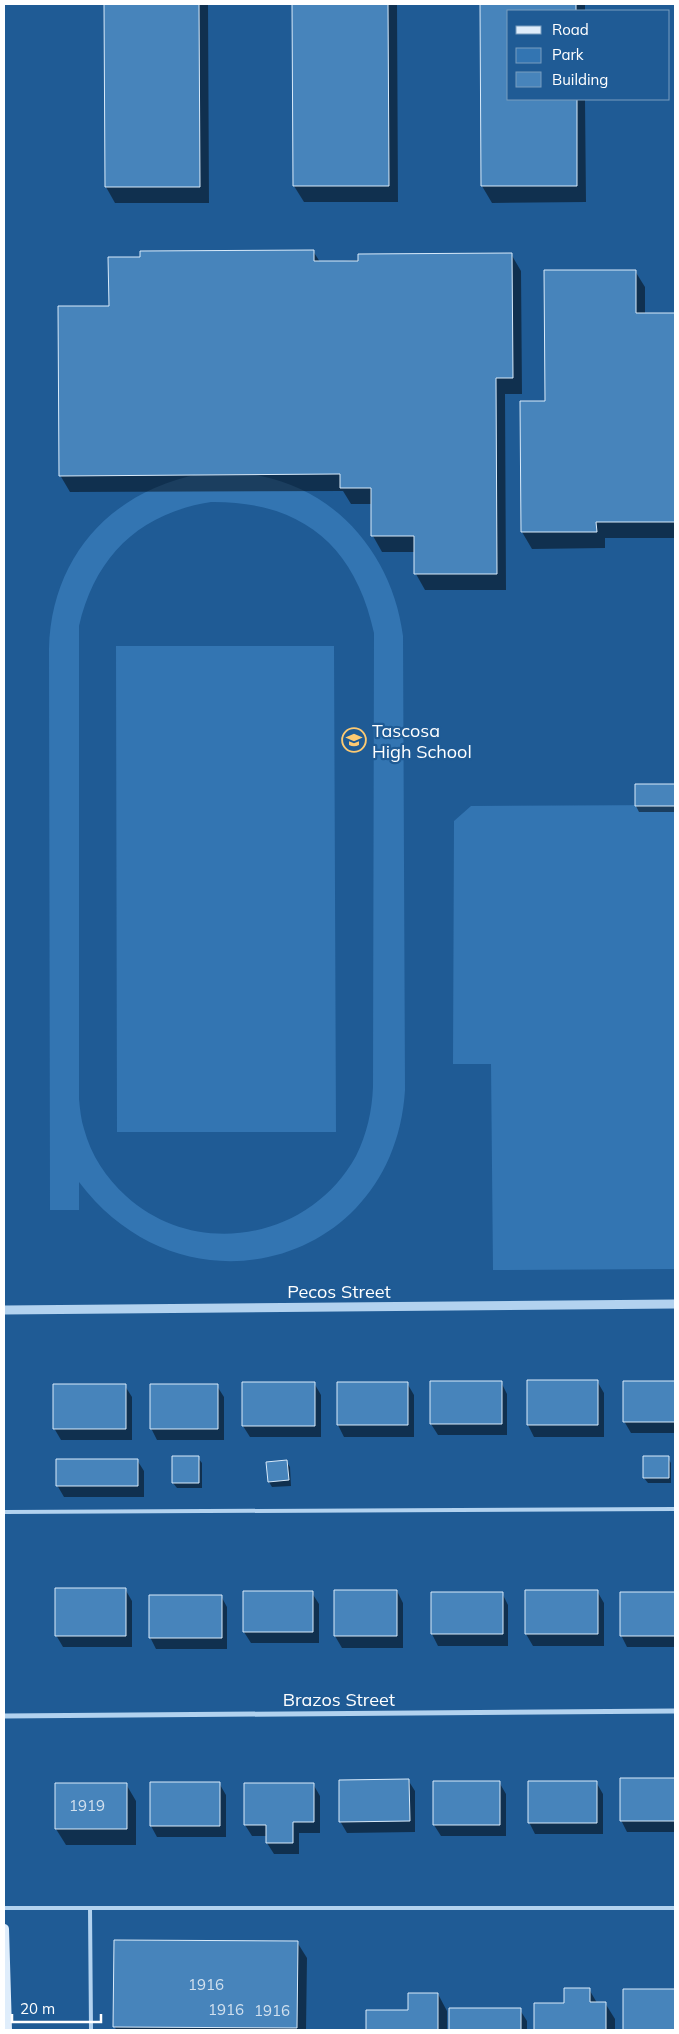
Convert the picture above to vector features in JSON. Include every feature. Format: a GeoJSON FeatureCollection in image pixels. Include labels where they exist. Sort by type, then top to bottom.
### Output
{"type":"FeatureCollection","features":[{"type":"Feature","properties":{"kind":"main road"},"geometry":{"type":"LineString","coordinates":[[4,1929],[7,2030]]}},
{"type":"Feature","properties":{"kind":"street","name":"Pecos Street"},"geometry":{"type":"LineString","coordinates":[[4,1310],[675,1304]]}},
{"type":"Feature","properties":{"kind":"street","name":"Brazos Street"},"geometry":{"type":"LineString","coordinates":[[4,1716],[675,1711]]}},
{"type":"Feature","properties":{"kind":"lane"},"geometry":{"type":"LineString","coordinates":[[4,1512],[675,1509]]}},
{"type":"Feature","properties":{"kind":"lane"},"geometry":{"type":"LineString","coordinates":[[4,1908],[675,1908]]}},
{"type":"Feature","properties":{"kind":"lane"},"geometry":{"type":"LineString","coordinates":[[90,1908],[91,2030]]}},
{"type":"Feature","properties":{"kind":"green space"},"geometry":{"type":"Polygon","coordinates":[[[200,474],[246,474],[289,484],[315,497],[338,513],[358,533],[375,555],[388,580],[397,607],[403,636],[405,1090],[392,1151],[364,1199],[325,1234],[277,1255],[225,1261],[173,1252],[123,1226],[79,1182],[79,1210],[50,1210],[49,649],[52,616],[61,585],[74,558],[92,533],[114,513],[139,496],[168,483],[200,474]],[[211,502],[163,516],[142,528],[124,542],[109,559],[96,579],[86,601],[79,626],[79,1099],[82,1122],[87,1139],[100,1166],[126,1196],[154,1216],[185,1229],[217,1234],[250,1232],[281,1222],[310,1207],[336,1184],[356,1156],[363,1139],[370,1114],[373,1087],[374,633],[365,602],[353,575],[338,553],[319,534],[297,520],[272,510],[243,504],[211,502]]]}},
{"type":"Feature","properties":{"kind":"green space"},"geometry":{"type":"Polygon","coordinates":[[[116,646],[334,646],[336,1132],[117,1132],[116,646]]]}},
{"type":"Feature","properties":{"kind":"green space"},"geometry":{"type":"Polygon","coordinates":[[[675,805],[675,1269],[493,1270],[491,1064],[453,1064],[454,821],[471,806],[675,805]]]}},
{"type":"Feature","properties":{"kind":"building"},"geometry":{"type":"Polygon","coordinates":[[[104,4],[199,4],[200,187],[105,187],[104,4]]]}},
{"type":"Feature","properties":{"kind":"building"},"geometry":{"type":"Polygon","coordinates":[[[292,4],[388,4],[389,186],[293,186],[292,4]]]}},
{"type":"Feature","properties":{"kind":"building"},"geometry":{"type":"Polygon","coordinates":[[[480,4],[576,4],[576,10],[507,10],[507,100],[577,100],[577,186],[481,186],[480,4]]]}},
{"type":"Feature","properties":{"kind":"building"},"geometry":{"type":"Polygon","coordinates":[[[314,250],[314,261],[358,261],[358,254],[512,253],[513,378],[496,378],[497,574],[414,574],[414,536],[371,536],[371,488],[340,488],[340,474],[59,476],[58,306],[109,306],[108,257],[140,257],[140,251],[314,250]]]}},
{"type":"Feature","properties":{"kind":"building"},"geometry":{"type":"Polygon","coordinates":[[[544,270],[636,270],[636,313],[675,313],[675,522],[596,522],[597,532],[521,532],[520,401],[545,401],[544,270]]]}},
{"type":"Feature","properties":{"kind":"building"},"geometry":{"type":"Polygon","coordinates":[[[635,784],[675,784],[675,806],[635,806],[635,784]]]}},
{"type":"Feature","properties":{"kind":"building"},"geometry":{"type":"Polygon","coordinates":[[[527,1380],[598,1380],[598,1425],[527,1425],[527,1380]]]}},
{"type":"Feature","properties":{"kind":"building"},"geometry":{"type":"Polygon","coordinates":[[[430,1381],[502,1381],[502,1424],[430,1424],[430,1381]]]}},
{"type":"Feature","properties":{"kind":"building"},"geometry":{"type":"Polygon","coordinates":[[[623,1381],[675,1381],[675,1422],[623,1422],[623,1381]]]}},
{"type":"Feature","properties":{"kind":"building"},"geometry":{"type":"Polygon","coordinates":[[[242,1382],[315,1382],[315,1426],[242,1426],[242,1382]]]}},
{"type":"Feature","properties":{"kind":"building"},"geometry":{"type":"Polygon","coordinates":[[[337,1382],[408,1382],[408,1425],[337,1425],[337,1382]]]}},
{"type":"Feature","properties":{"kind":"building"},"geometry":{"type":"Polygon","coordinates":[[[53,1384],[126,1384],[126,1429],[53,1429],[53,1384]]]}},
{"type":"Feature","properties":{"kind":"building"},"geometry":{"type":"Polygon","coordinates":[[[150,1384],[218,1384],[218,1429],[150,1429],[150,1384]]]}},
{"type":"Feature","properties":{"kind":"building"},"geometry":{"type":"Polygon","coordinates":[[[172,1456],[199,1456],[199,1483],[172,1483],[172,1456]]]}},
{"type":"Feature","properties":{"kind":"building"},"geometry":{"type":"Polygon","coordinates":[[[643,1456],[669,1456],[669,1478],[643,1478],[643,1456]]]}},
{"type":"Feature","properties":{"kind":"building"},"geometry":{"type":"Polygon","coordinates":[[[56,1459],[138,1459],[138,1486],[56,1486],[56,1459]]]}},
{"type":"Feature","properties":{"kind":"building"},"geometry":{"type":"Polygon","coordinates":[[[287,1460],[289,1480],[268,1482],[266,1462],[287,1460]]]}},
{"type":"Feature","properties":{"kind":"building"},"geometry":{"type":"Polygon","coordinates":[[[55,1588],[126,1588],[126,1636],[55,1636],[55,1588]]]}},
{"type":"Feature","properties":{"kind":"building"},"geometry":{"type":"Polygon","coordinates":[[[334,1590],[397,1590],[397,1636],[334,1636],[334,1590]]]}},
{"type":"Feature","properties":{"kind":"building"},"geometry":{"type":"Polygon","coordinates":[[[525,1590],[598,1590],[598,1634],[525,1634],[525,1590]]]}},
{"type":"Feature","properties":{"kind":"building"},"geometry":{"type":"Polygon","coordinates":[[[243,1591],[313,1591],[313,1632],[243,1632],[243,1591]]]}},
{"type":"Feature","properties":{"kind":"building"},"geometry":{"type":"Polygon","coordinates":[[[431,1592],[503,1592],[503,1634],[431,1634],[431,1592]]]}},
{"type":"Feature","properties":{"kind":"building"},"geometry":{"type":"Polygon","coordinates":[[[620,1592],[675,1592],[675,1636],[620,1636],[620,1592]]]}},
{"type":"Feature","properties":{"kind":"building"},"geometry":{"type":"Polygon","coordinates":[[[149,1595],[222,1595],[222,1638],[149,1638],[149,1595]]]}},
{"type":"Feature","properties":{"kind":"building"},"geometry":{"type":"Polygon","coordinates":[[[620,1778],[675,1778],[675,1821],[620,1821],[620,1778]]]}},
{"type":"Feature","properties":{"kind":"building"},"geometry":{"type":"Polygon","coordinates":[[[409,1779],[410,1821],[339,1822],[339,1780],[409,1779]]]}},
{"type":"Feature","properties":{"kind":"building"},"geometry":{"type":"Polygon","coordinates":[[[433,1781],[500,1781],[500,1825],[433,1825],[433,1781]]]}},
{"type":"Feature","properties":{"kind":"building"},"geometry":{"type":"Polygon","coordinates":[[[528,1781],[597,1781],[597,1823],[528,1823],[528,1781]]]}},
{"type":"Feature","properties":{"kind":"building"},"geometry":{"type":"Polygon","coordinates":[[[150,1782],[220,1782],[220,1826],[150,1826],[150,1782]]]}},
{"type":"Feature","properties":{"kind":"building"},"geometry":{"type":"Polygon","coordinates":[[[55,1783],[127,1783],[127,1829],[55,1829],[55,1783]]]}},
{"type":"Feature","properties":{"kind":"building"},"geometry":{"type":"Polygon","coordinates":[[[244,1783],[314,1783],[314,1822],[293,1822],[293,1843],[266,1843],[266,1825],[244,1825],[244,1783]]]}},
{"type":"Feature","properties":{"kind":"building"},"geometry":{"type":"Polygon","coordinates":[[[114,1940],[298,1941],[297,2028],[113,2027],[114,1940]]]}},
{"type":"Feature","properties":{"kind":"building"},"geometry":{"type":"Polygon","coordinates":[[[564,1988],[590,1988],[590,2002],[606,2002],[606,2030],[534,2030],[534,2003],[564,2003],[564,1988]]]}},
{"type":"Feature","properties":{"kind":"building"},"geometry":{"type":"Polygon","coordinates":[[[623,1989],[675,1989],[675,2030],[623,2030],[623,1989]]]}},
{"type":"Feature","properties":{"kind":"building"},"geometry":{"type":"Polygon","coordinates":[[[408,1993],[438,1993],[438,2030],[366,2030],[366,2010],[408,2010],[408,1993]]]}},
{"type":"Feature","properties":{"kind":"building"},"geometry":{"type":"Polygon","coordinates":[[[449,2008],[521,2008],[521,2030],[449,2030],[449,2008]]]}},
{"type":"Feature","properties":{"kind":"place","name":"Tascosa High School"},"geometry":{"type":"Point","coordinates":[354,740]}}]}
